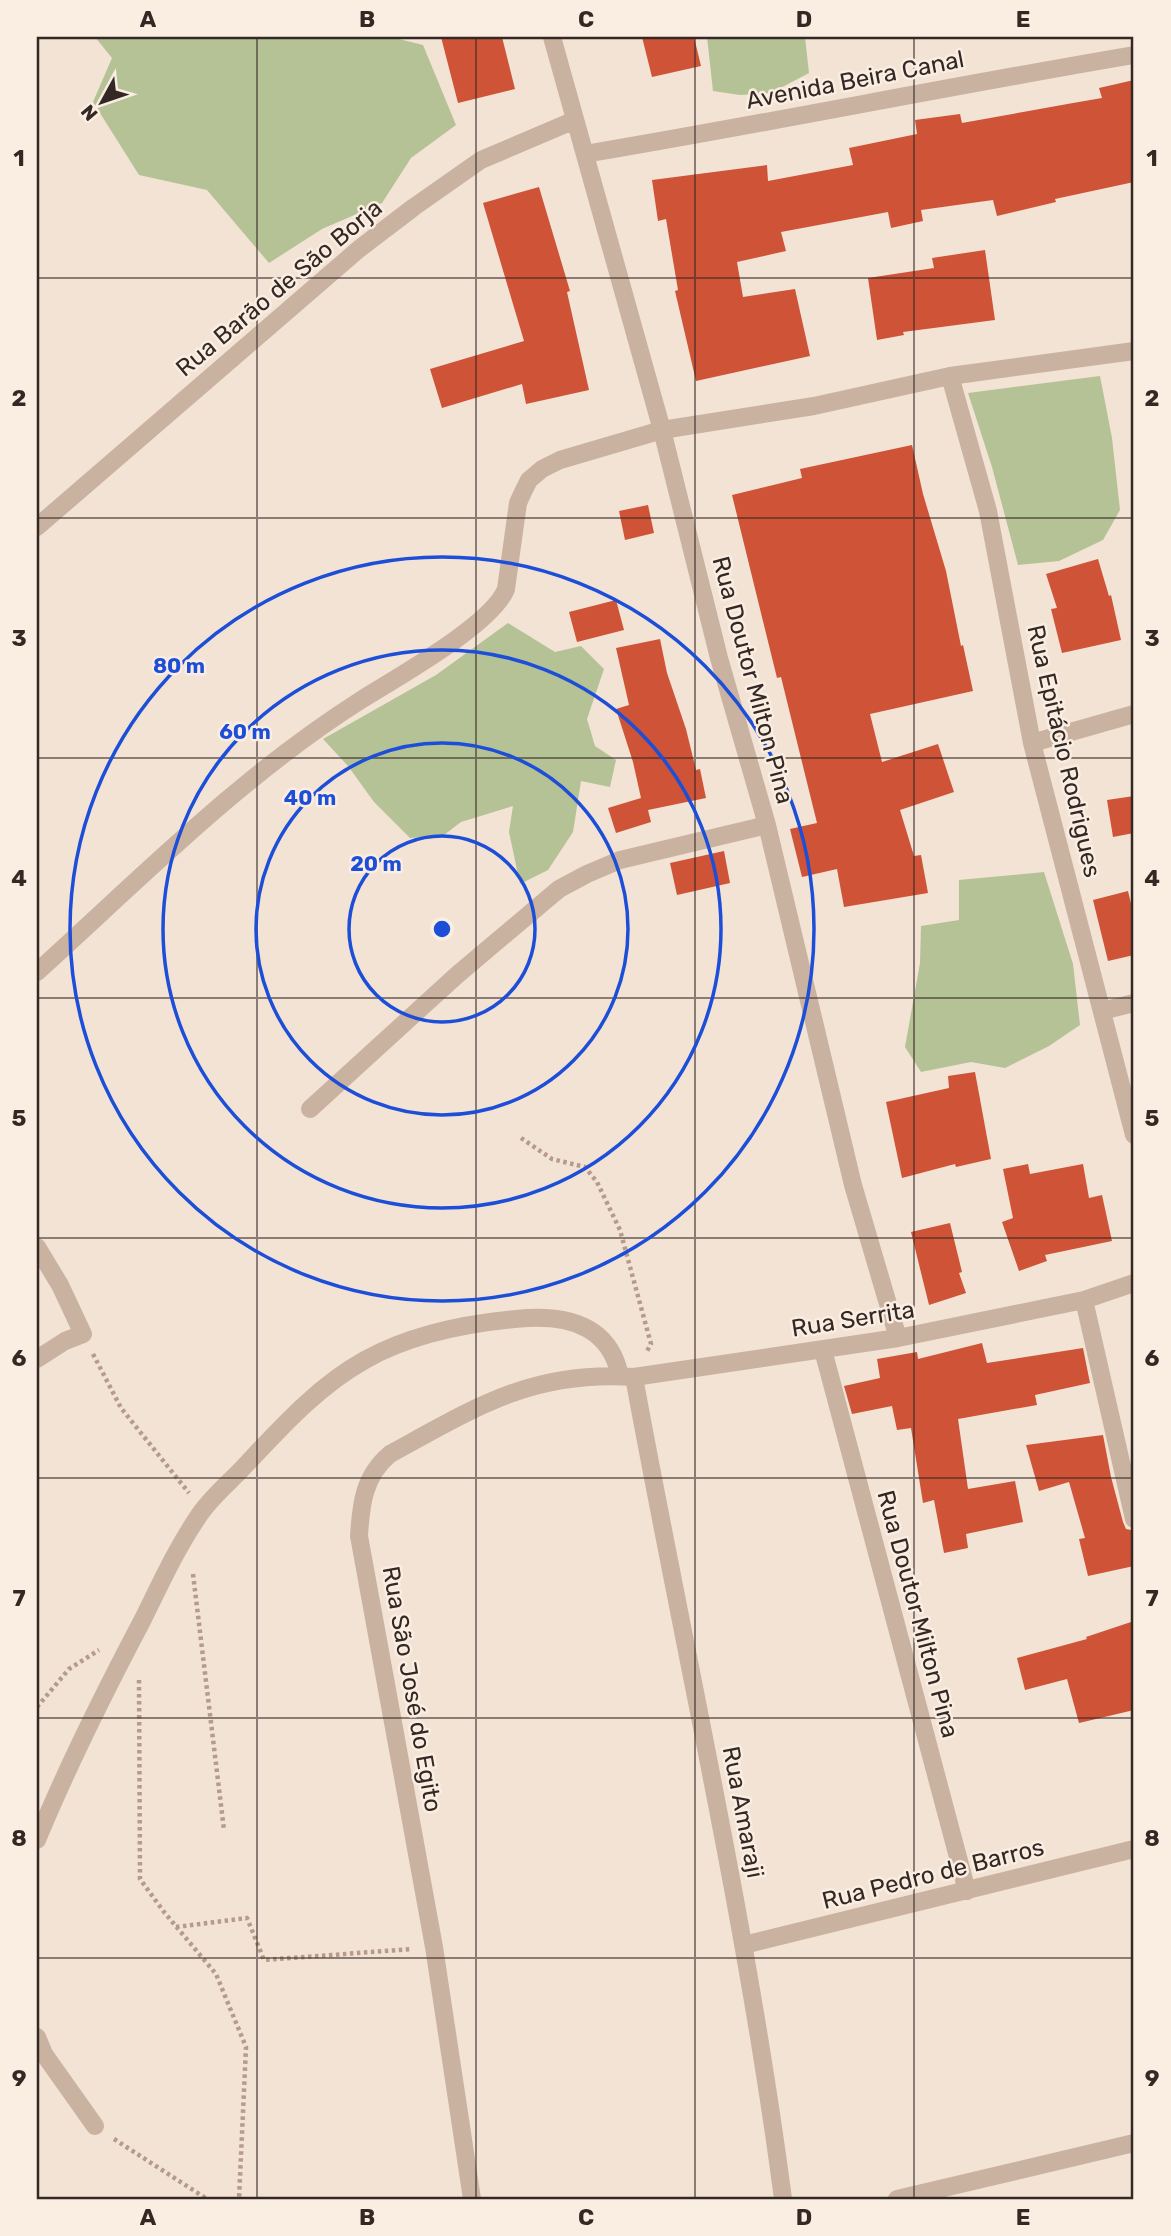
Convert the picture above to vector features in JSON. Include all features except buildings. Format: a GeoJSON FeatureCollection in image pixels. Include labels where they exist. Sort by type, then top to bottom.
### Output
{"type":"FeatureCollection","features":[{"type":"Feature","properties":{"kind":"street","name":"Rua Doutor Milton Pina"},"geometry":{"type":"LineString","coordinates":[[552,37],[662,429],[719,658],[768,825],[853,1185],[898,1338]]}},
{"type":"Feature","properties":{"kind":"street","name":"Avenida Beira Canal"},"geometry":{"type":"LineString","coordinates":[[585,153],[1134,55]]}},
{"type":"Feature","properties":{"kind":"street","name":"Rua Barão de São Borja"},"geometry":{"type":"LineString","coordinates":[[37,527],[359,249],[414,207],[481,160],[575,120]]}},
{"type":"Feature","properties":{"kind":"street"},"geometry":{"type":"LineString","coordinates":[[37,972],[237,791],[354,704],[442,648],[492,610],[506,589],[518,503],[530,480],[542,469],[560,460],[662,429],[814,406],[950,376],[1134,351]]}},
{"type":"Feature","properties":{"kind":"street","name":"Rua Epitácio Rodrigues"},"geometry":{"type":"LineString","coordinates":[[950,376],[988,511],[1032,743],[1134,1135]]}},
{"type":"Feature","properties":{"kind":"street"},"geometry":{"type":"LineString","coordinates":[[1032,743],[1134,714]]}},
{"type":"Feature","properties":{"kind":"street"},"geometry":{"type":"LineString","coordinates":[[310,1109],[457,975],[559,889],[620,860],[768,825]]}},
{"type":"Feature","properties":{"kind":"street"},"geometry":{"type":"LineString","coordinates":[[1102,1012],[1134,1003]]}},
{"type":"Feature","properties":{"kind":"street"},"geometry":{"type":"LineString","coordinates":[[37,1248],[60,1285],[83,1334],[65,1341],[37,1359]]}},
{"type":"Feature","properties":{"kind":"street","name":"Rua Serrita"},"geometry":{"type":"LineString","coordinates":[[627,1376],[898,1338],[1084,1300],[1134,1283]]}},
{"type":"Feature","properties":{"kind":"street"},"geometry":{"type":"LineString","coordinates":[[1084,1300],[1134,1519]]}},
{"type":"Feature","properties":{"kind":"street"},"geometry":{"type":"LineString","coordinates":[[37,1840],[65,1772],[188,1531],[202,1511],[288,1420],[339,1377],[365,1360],[421,1338],[496,1320],[559,1318],[583,1325],[602,1338],[627,1376]]}},
{"type":"Feature","properties":{"kind":"street","name":"Rua Doutor Milton Pina"},"geometry":{"type":"LineString","coordinates":[[823,1350],[967,1891]]}},
{"type":"Feature","properties":{"kind":"street","name":"Rua São José do Egito"},"geometry":{"type":"LineString","coordinates":[[472,2199],[434,1947],[359,1536],[365,1491],[377,1465],[390,1454],[482,1404],[541,1384],[587,1376],[627,1376]]}},
{"type":"Feature","properties":{"kind":"street","name":"Rua Amaraji"},"geometry":{"type":"LineString","coordinates":[[627,1376],[645,1436],[744,1945],[770,2099],[783,2199]]}},
{"type":"Feature","properties":{"kind":"street","name":"Rua Pedro de Barros"},"geometry":{"type":"LineString","coordinates":[[744,1945],[1134,1849]]}},
{"type":"Feature","properties":{"kind":"street"},"geometry":{"type":"LineString","coordinates":[[37,2037],[44,2054],[95,2126]]}},
{"type":"Feature","properties":{"kind":"street"},"geometry":{"type":"LineString","coordinates":[[897,2199],[1134,2143]]}},
{"type":"Feature","properties":{"kind":"path"},"geometry":{"type":"LineString","coordinates":[[521,1138],[552,1159],[584,1167],[597,1182],[620,1230],[650,1344],[627,1376]]}},
{"type":"Feature","properties":{"kind":"path"},"geometry":{"type":"LineString","coordinates":[[83,1334],[121,1408],[165,1460],[202,1511]]}},
{"type":"Feature","properties":{"kind":"path"},"geometry":{"type":"LineString","coordinates":[[193,1572],[224,1830]]}},
{"type":"Feature","properties":{"kind":"path"},"geometry":{"type":"LineString","coordinates":[[37,1707],[69,1669],[104,1648]]}},
{"type":"Feature","properties":{"kind":"path"},"geometry":{"type":"LineString","coordinates":[[139,1679],[140,1879],[216,1974],[246,2047],[239,2199]]}},
{"type":"Feature","properties":{"kind":"path"},"geometry":{"type":"LineString","coordinates":[[176,1927],[247,1919],[264,1960],[434,1947]]}},
{"type":"Feature","properties":{"kind":"path"},"geometry":{"type":"LineString","coordinates":[[95,2126],[207,2199]]}},
{"type":"Feature","properties":{"kind":"green space"},"geometry":{"type":"Polygon","coordinates":[[[95,37],[391,37],[423,45],[456,125],[411,158],[382,203],[322,229],[269,263],[207,190],[139,175],[93,102],[112,58],[95,37]]]}},
{"type":"Feature","properties":{"kind":"green space"},"geometry":{"type":"Polygon","coordinates":[[[707,37],[805,37],[809,73],[771,93],[740,95],[713,91],[707,37]]]}},
{"type":"Feature","properties":{"kind":"green space"},"geometry":{"type":"Polygon","coordinates":[[[1100,376],[1112,438],[1120,510],[1103,540],[1059,561],[1018,565],[992,467],[968,393],[1100,376]]]}},
{"type":"Feature","properties":{"kind":"green space"},"geometry":{"type":"Polygon","coordinates":[[[508,623],[555,652],[581,646],[604,669],[587,719],[595,746],[616,760],[610,787],[581,781],[573,832],[548,870],[520,884],[509,832],[513,806],[461,822],[444,835],[410,838],[374,802],[348,766],[323,739],[436,675],[508,623]]]}},
{"type":"Feature","properties":{"kind":"green space"},"geometry":{"type":"Polygon","coordinates":[[[1044,872],[1073,964],[1080,1025],[1049,1046],[1005,1068],[971,1062],[921,1072],[905,1047],[920,963],[921,926],[959,920],[959,880],[1044,872]]]}}]}
